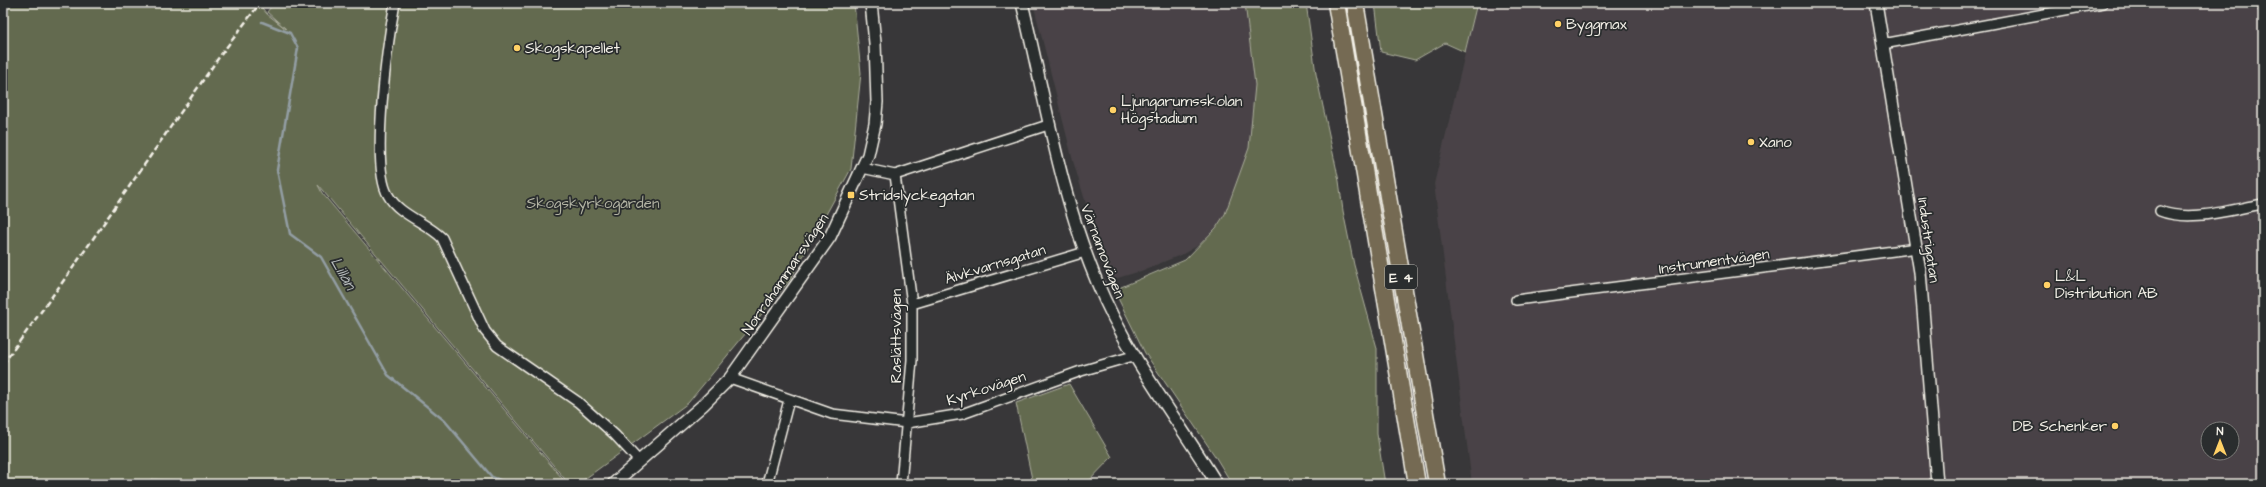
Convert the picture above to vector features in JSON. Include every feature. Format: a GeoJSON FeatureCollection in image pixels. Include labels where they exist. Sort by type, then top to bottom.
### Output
{"type":"FeatureCollection","features":[{"type":"Feature","properties":{"kind":"highway","name":"E 4"},"geometry":{"type":"LineString","coordinates":[[1336,3],[1417,484]]}},
{"type":"Feature","properties":{"kind":"highway"},"geometry":{"type":"LineString","coordinates":[[1355,3],[1365,70]]}},
{"type":"Feature","properties":{"kind":"highway","name":"E 4"},"geometry":{"type":"LineString","coordinates":[[1365,3],[1365,70],[1436,484]]}},
{"type":"Feature","properties":{"kind":"highway"},"geometry":{"type":"LineString","coordinates":[[1408,428],[1411,484]]}},
{"type":"Feature","properties":{"kind":"street"},"geometry":{"type":"LineString","coordinates":[[395,3],[388,42],[380,149],[382,178],[388,195],[398,207],[434,229],[442,238],[485,331],[497,346],[578,402],[615,434],[639,461]]}},
{"type":"Feature","properties":{"kind":"street","name":"Norrahammarsvägen"},"geometry":{"type":"LineString","coordinates":[[613,484],[703,405],[730,378],[830,237],[862,168],[872,139],[877,102],[875,43],[870,3]]}},
{"type":"Feature","properties":{"kind":"street","name":"Värnamovägen"},"geometry":{"type":"LineString","coordinates":[[1022,3],[1048,125],[1069,206],[1099,287],[1133,356],[1185,431],[1217,484]]}},
{"type":"Feature","properties":{"kind":"street","name":"Industrigatan"},"geometry":{"type":"LineString","coordinates":[[1876,3],[1916,248],[1937,484]]}},
{"type":"Feature","properties":{"kind":"street"},"geometry":{"type":"LineString","coordinates":[[1883,44],[2104,3]]}},
{"type":"Feature","properties":{"kind":"street"},"geometry":{"type":"LineString","coordinates":[[2262,3],[2263,7]]}},
{"type":"Feature","properties":{"kind":"street"},"geometry":{"type":"LineString","coordinates":[[862,168],[895,175],[1048,125]]}},
{"type":"Feature","properties":{"kind":"street","name":"Råslättsvägen"},"geometry":{"type":"LineString","coordinates":[[895,175],[912,304],[912,360],[901,484]]}},
{"type":"Feature","properties":{"kind":"street"},"geometry":{"type":"LineString","coordinates":[[2160,211],[2171,216],[2187,217],[2263,204]]}},
{"type":"Feature","properties":{"kind":"street","name":"Instrumentvägen"},"geometry":{"type":"LineString","coordinates":[[1516,300],[1916,248]]}},
{"type":"Feature","properties":{"kind":"street","name":"Älvkvarnsgatan"},"geometry":{"type":"LineString","coordinates":[[912,304],[1085,252]]}},
{"type":"Feature","properties":{"kind":"street","name":"Kyrkovägen"},"geometry":{"type":"LineString","coordinates":[[730,378],[832,414],[907,423],[962,414],[1081,371],[1133,356]]}},
{"type":"Feature","properties":{"kind":"street"},"geometry":{"type":"LineString","coordinates":[[768,484],[789,400]]}},
{"type":"Feature","properties":{"kind":"shaded area"},"geometry":{"type":"Polygon","coordinates":[[[1033,3],[1245,3],[1256,86],[1250,148],[1225,214],[1217,228],[1204,242],[1183,254],[1141,271],[1111,280],[1109,279],[1073,161],[1033,3]]]}},
{"type":"Feature","properties":{"kind":"shaded area"},"geometry":{"type":"Polygon","coordinates":[[[1477,3],[2263,3],[2263,484],[1472,484],[1434,184],[1477,3]]]}},
{"type":"Feature","properties":{"kind":"green space","name":"Skogskyrkogården"},"geometry":{"type":"Polygon","coordinates":[[[3,3],[258,3],[267,14],[286,29],[267,12],[274,3],[854,3],[861,73],[851,169],[790,280],[688,403],[578,484],[569,484],[318,185],[322,193],[567,484],[189,484],[183,481],[151,479],[149,484],[3,484],[3,3]]]}},
{"type":"Feature","properties":{"kind":"green space"},"geometry":{"type":"Polygon","coordinates":[[[1245,3],[1306,3],[1316,74],[1339,181],[1343,211],[1354,265],[1377,348],[1377,434],[1385,484],[1232,484],[1215,456],[1145,353],[1114,290],[1185,260],[1216,228],[1225,214],[1249,148],[1255,85],[1245,3]]]}},
{"type":"Feature","properties":{"kind":"green space"},"geometry":{"type":"Polygon","coordinates":[[[1375,3],[1477,3],[1465,52],[1445,43],[1415,60],[1381,52],[1375,3]]]}},
{"type":"Feature","properties":{"kind":"green space"},"geometry":{"type":"Polygon","coordinates":[[[1069,384],[1112,457],[1086,484],[1033,484],[1016,403],[1069,384]]]}},
{"type":"Feature","properties":{"kind":"waterway","name":"Lillån"},"geometry":{"type":"LineString","coordinates":[[234,3],[238,6]]}},
{"type":"Feature","properties":{"kind":"waterway","name":"Lillån"},"geometry":{"type":"LineString","coordinates":[[262,22],[290,33],[298,48],[277,170],[290,234],[321,257],[388,375],[445,421],[492,477],[510,484]]}},
{"type":"Feature","properties":{"kind":"railway"},"geometry":{"type":"LineString","coordinates":[[3,364],[72,269],[217,60],[260,3]]}},
{"type":"Feature","properties":{"kind":"place","name":"Byggmax"},"geometry":{"type":"Point","coordinates":[1558,24]}},
{"type":"Feature","properties":{"kind":"place","name":"Skogskapellet"},"geometry":{"type":"Point","coordinates":[517,48]}},
{"type":"Feature","properties":{"kind":"place","name":"Ljungarumsskolan Högstadium"},"geometry":{"type":"Point","coordinates":[1113,110]}},
{"type":"Feature","properties":{"kind":"place","name":"Xano"},"geometry":{"type":"Point","coordinates":[1751,142]}},
{"type":"Feature","properties":{"kind":"place","name":"Stridslyckegatan"},"geometry":{"type":"Point","coordinates":[851,195]}},
{"type":"Feature","properties":{"kind":"place","name":"L&L Distribution AB"},"geometry":{"type":"Point","coordinates":[2047,285]}},
{"type":"Feature","properties":{"kind":"place","name":"DB Schenker"},"geometry":{"type":"Point","coordinates":[2115,426]}}]}
